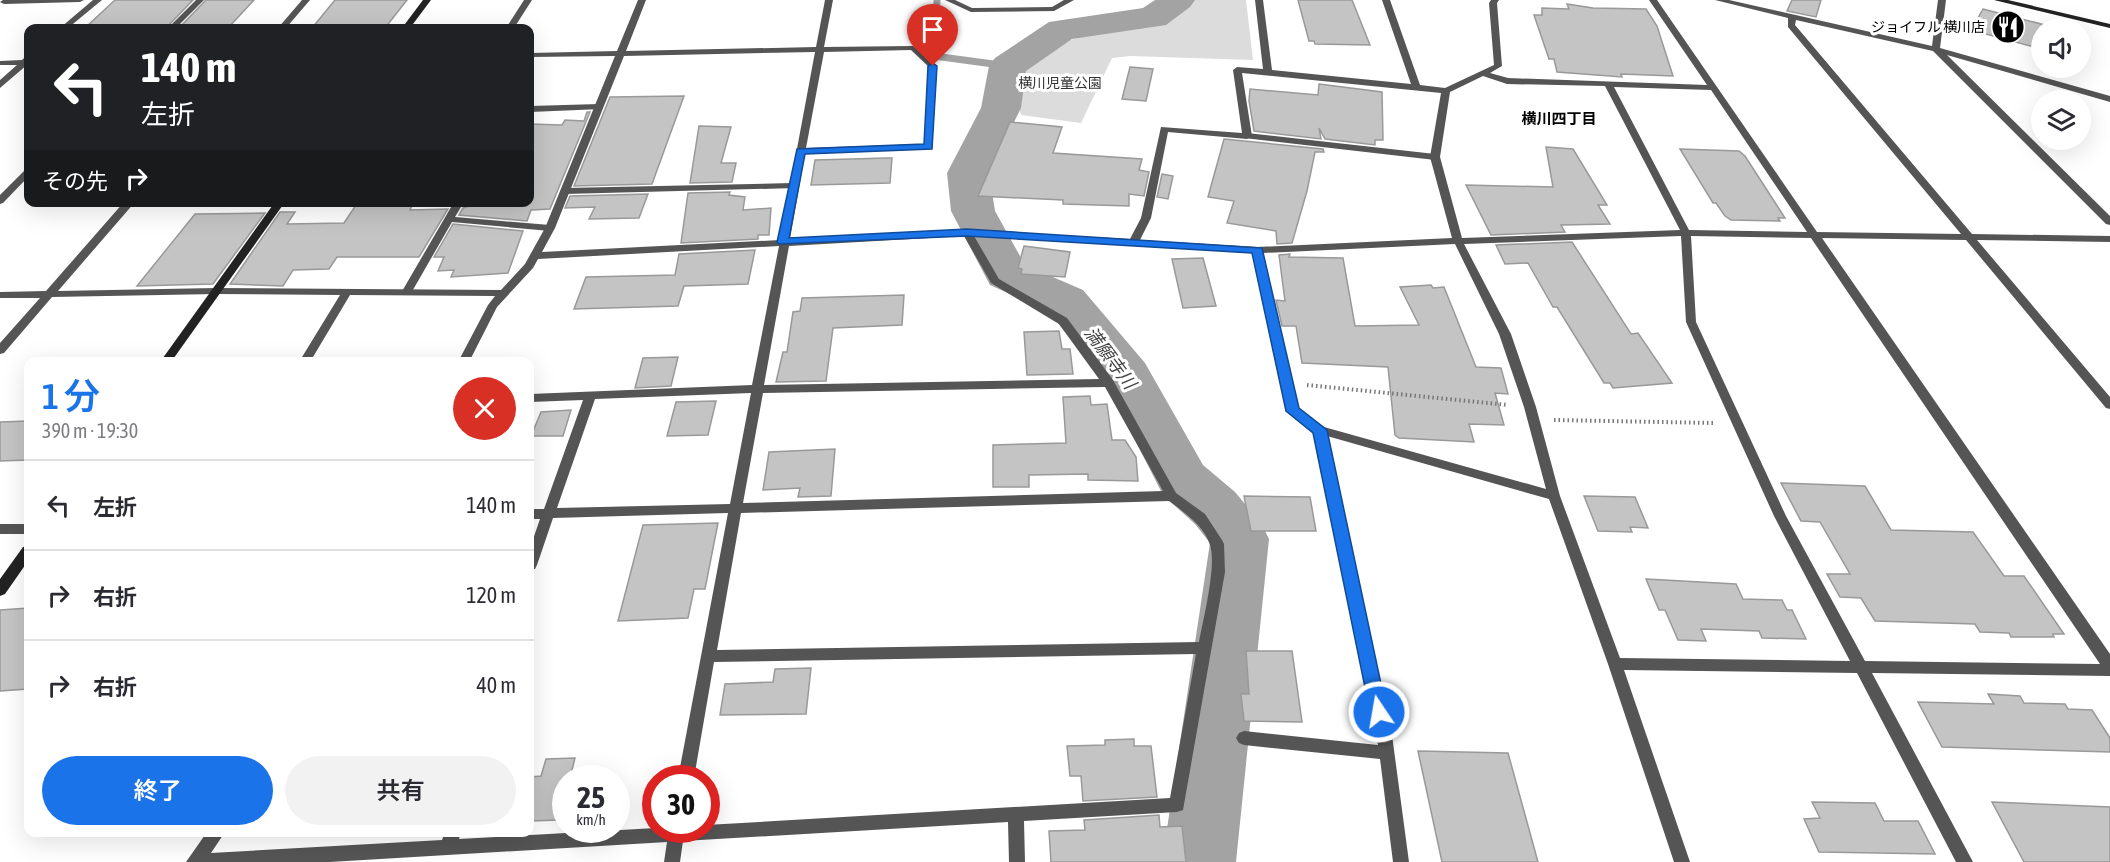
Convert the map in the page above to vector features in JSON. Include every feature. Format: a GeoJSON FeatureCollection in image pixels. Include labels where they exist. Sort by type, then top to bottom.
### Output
{"type":"FeatureCollection","features":[{"type":"Feature","properties":{"kind":"street"},"geometry":{"type":"LineString","coordinates":[[3,2],[80,0]]}},
{"type":"Feature","properties":{"kind":"street"},"geometry":{"type":"LineString","coordinates":[[69,24],[98,0]]}},
{"type":"Feature","properties":{"kind":"street"},"geometry":{"type":"LineString","coordinates":[[176,24],[200,0]]}},
{"type":"Feature","properties":{"kind":"street"},"geometry":{"type":"LineString","coordinates":[[285,24],[306,0]]}},
{"type":"Feature","properties":{"kind":"street"},"geometry":{"type":"LineString","coordinates":[[409,24],[427,0]]}},
{"type":"Feature","properties":{"kind":"street"},"geometry":{"type":"LineString","coordinates":[[513,24],[528,0]]}},
{"type":"Feature","properties":{"kind":"street"},"geometry":{"type":"LineString","coordinates":[[466,357],[493,304],[529,266],[550,228],[642,0]]}},
{"type":"Feature","properties":{"kind":"street"},"geometry":{"type":"LineString","coordinates":[[688,765],[793,186],[830,0]]}},
{"type":"Feature","properties":{"kind":"street"},"geometry":{"type":"LineString","coordinates":[[949,1],[971,10],[1054,9],[1070,0]]}},
{"type":"Feature","properties":{"kind":"street"},"geometry":{"type":"LineString","coordinates":[[1259,0],[1268,72]]}},
{"type":"Feature","properties":{"kind":"street"},"geometry":{"type":"LineString","coordinates":[[1386,0],[1416,87]]}},
{"type":"Feature","properties":{"kind":"street"},"geometry":{"type":"LineString","coordinates":[[1247,136],[1237,70],[1446,91],[1498,66],[1492,3],[1495,0]]}},
{"type":"Feature","properties":{"kind":"street"},"geometry":{"type":"LineString","coordinates":[[1653,0],[2110,668]]}},
{"type":"Feature","properties":{"kind":"street"},"geometry":{"type":"LineString","coordinates":[[1719,0],[1936,50],[2110,99]]}},
{"type":"Feature","properties":{"kind":"street"},"geometry":{"type":"LineString","coordinates":[[1936,50],[1942,0]]}},
{"type":"Feature","properties":{"kind":"street"},"geometry":{"type":"LineString","coordinates":[[1998,0],[2110,26]]}},
{"type":"Feature","properties":{"kind":"street"},"geometry":{"type":"LineString","coordinates":[[1792,17],[1791,25],[2110,405]]}},
{"type":"Feature","properties":{"kind":"street"},"geometry":{"type":"LineString","coordinates":[[534,55],[913,48],[933,66],[929,147],[800,151]]}},
{"type":"Feature","properties":{"kind":"street"},"geometry":{"type":"LineString","coordinates":[[1936,50],[2110,222]]}},
{"type":"Feature","properties":{"kind":"street"},"geometry":{"type":"LineString","coordinates":[[0,63],[24,61]]}},
{"type":"Feature","properties":{"kind":"street"},"geometry":{"type":"LineString","coordinates":[[0,85],[24,64]]}},
{"type":"Feature","properties":{"kind":"street"},"geometry":{"type":"LineString","coordinates":[[1482,73],[1506,81],[1713,88]]}},
{"type":"Feature","properties":{"kind":"street"},"geometry":{"type":"LineString","coordinates":[[1608,84],[1686,233],[1691,322],[1780,516],[1965,862]]}},
{"type":"Feature","properties":{"kind":"street"},"geometry":{"type":"LineString","coordinates":[[1446,91],[1435,157],[1458,241],[1505,334],[1531,413],[1554,496],[1615,664],[1682,862]]}},
{"type":"Feature","properties":{"kind":"street"},"geometry":{"type":"LineString","coordinates":[[534,109],[599,107]]}},
{"type":"Feature","properties":{"kind":"street"},"geometry":{"type":"LineString","coordinates":[[1133,243],[1146,219],[1164,129],[1435,157]]}},
{"type":"Feature","properties":{"kind":"street"},"geometry":{"type":"LineString","coordinates":[[0,201],[24,176]]}},
{"type":"Feature","properties":{"kind":"street"},"geometry":{"type":"LineString","coordinates":[[565,191],[793,186]]}},
{"type":"Feature","properties":{"kind":"street"},"geometry":{"type":"LineString","coordinates":[[0,350],[126,207]]}},
{"type":"Feature","properties":{"kind":"street"},"geometry":{"type":"LineString","coordinates":[[169,357],[276,207]]}},
{"type":"Feature","properties":{"kind":"street"},"geometry":{"type":"LineString","coordinates":[[406,293],[456,207]]}},
{"type":"Feature","properties":{"kind":"street"},"geometry":{"type":"LineString","coordinates":[[449,219],[550,228]]}},
{"type":"Feature","properties":{"kind":"street"},"geometry":{"type":"LineString","coordinates":[[534,256],[973,233],[1257,250],[1686,233],[2110,239]]}},
{"type":"Feature","properties":{"kind":"street"},"geometry":{"type":"LineString","coordinates":[[720,829],[1177,805],[1218,572],[1217,544],[1200,518],[1172,496],[1108,383],[1063,321],[995,281],[973,233]]}},
{"type":"Feature","properties":{"kind":"street"},"geometry":{"type":"LineString","coordinates":[[1257,250],[1293,411],[1320,430],[1554,496]]}},
{"type":"Feature","properties":{"kind":"street"},"geometry":{"type":"LineString","coordinates":[[0,296],[216,291],[504,293]]}},
{"type":"Feature","properties":{"kind":"street"},"geometry":{"type":"LineString","coordinates":[[307,357],[347,292]]}},
{"type":"Feature","properties":{"kind":"street"},"geometry":{"type":"LineString","coordinates":[[534,398],[757,389],[1108,383]]}},
{"type":"Feature","properties":{"kind":"street"},"geometry":{"type":"LineString","coordinates":[[534,552],[590,397]]}},
{"type":"Feature","properties":{"kind":"street"},"geometry":{"type":"LineString","coordinates":[[1320,430],[1386,753],[1401,862]]}},
{"type":"Feature","properties":{"kind":"street"},"geometry":{"type":"LineString","coordinates":[[534,514],[1172,496]]}},
{"type":"Feature","properties":{"kind":"street"},"geometry":{"type":"LineString","coordinates":[[0,529],[24,529]]}},
{"type":"Feature","properties":{"kind":"street"},"geometry":{"type":"LineString","coordinates":[[0,590],[24,557]]}},
{"type":"Feature","properties":{"kind":"street"},"geometry":{"type":"LineString","coordinates":[[708,656],[1198,648]]}},
{"type":"Feature","properties":{"kind":"street"},"geometry":{"type":"LineString","coordinates":[[1615,664],[2110,668]]}},
{"type":"Feature","properties":{"kind":"street"},"geometry":{"type":"LineString","coordinates":[[1244,738],[1386,753]]}},
{"type":"Feature","properties":{"kind":"street"},"geometry":{"type":"LineString","coordinates":[[1016,813],[1017,862]]}},
{"type":"Feature","properties":{"kind":"street"},"geometry":{"type":"LineString","coordinates":[[534,837],[642,832]]}},
{"type":"Feature","properties":{"kind":"street"},"geometry":{"type":"LineString","coordinates":[[194,862],[213,837]]}},
{"type":"Feature","properties":{"kind":"street"},"geometry":{"type":"LineString","coordinates":[[194,862],[450,840],[526,837]]}},
{"type":"Feature","properties":{"kind":"street"},"geometry":{"type":"LineString","coordinates":[[672,862],[675,843]]}},
{"type":"Feature","properties":{"kind":"path"},"geometry":{"type":"LineString","coordinates":[[941,45],[946,45],[949,1]]}},
{"type":"Feature","properties":{"kind":"path"},"geometry":{"type":"LineString","coordinates":[[1285,383],[1531,413],[1739,423]]}},
{"type":"Feature","properties":{"kind":"green space","name":"横川児童公園"},"geometry":{"type":"Polygon","coordinates":[[[1189,0],[1246,0],[1253,60],[1130,56],[1112,58],[1081,123],[1021,115],[1012,78],[1030,57],[1063,42],[1138,22],[1158,21],[1189,0]]]}},
{"type":"Feature","properties":{"kind":"building"},"geometry":{"type":"Polygon","coordinates":[[[115,0],[193,0],[170,24],[89,24],[115,0]]]}},
{"type":"Feature","properties":{"kind":"building"},"geometry":{"type":"Polygon","coordinates":[[[206,0],[254,0],[232,24],[183,24],[206,0]]]}},
{"type":"Feature","properties":{"kind":"building"},"geometry":{"type":"Polygon","coordinates":[[[335,0],[407,0],[388,24],[315,24],[335,0]]]}},
{"type":"Feature","properties":{"kind":"building"},"geometry":{"type":"Polygon","coordinates":[[[1298,0],[1352,0],[1370,45],[1315,44],[1314,41],[1309,41],[1298,0]]]}},
{"type":"Feature","properties":{"kind":"building"},"geometry":{"type":"Polygon","coordinates":[[[1792,0],[1821,0],[1816,17],[1787,11],[1792,0]]]}},
{"type":"Feature","properties":{"kind":"building"},"geometry":{"type":"Polygon","coordinates":[[[1567,4],[1593,8],[1646,9],[1657,26],[1673,76],[1621,74],[1622,77],[1557,72],[1554,59],[1549,59],[1534,15],[1542,15],[1542,8],[1569,9],[1567,4]]]}},
{"type":"Feature","properties":{"kind":"building","name":"ジョイフル 横川店"},"geometry":{"type":"Polygon","coordinates":[[[1983,9],[2031,21],[2031,46],[1971,30],[1983,9]]]}},
{"type":"Feature","properties":{"kind":"building"},"geometry":{"type":"Polygon","coordinates":[[[1130,67],[1153,69],[1146,101],[1122,99],[1130,67]]]}},
{"type":"Feature","properties":{"kind":"building"},"geometry":{"type":"Polygon","coordinates":[[[1319,84],[1382,92],[1383,140],[1375,140],[1375,145],[1325,139],[1319,128],[1321,139],[1254,131],[1249,101],[1250,89],[1318,95],[1319,84]]]}},
{"type":"Feature","properties":{"kind":"building"},"geometry":{"type":"Polygon","coordinates":[[[684,96],[652,184],[574,186],[610,97],[684,96]]]}},
{"type":"Feature","properties":{"kind":"building"},"geometry":{"type":"Polygon","coordinates":[[[587,112],[590,112],[550,209],[531,210],[527,221],[459,215],[466,207],[534,207],[534,124],[562,125],[565,120],[584,121],[587,112]]]}},
{"type":"Feature","properties":{"kind":"building"},"geometry":{"type":"Polygon","coordinates":[[[1010,122],[1062,127],[1053,153],[1142,159],[1139,170],[1149,172],[1144,196],[1129,194],[1129,206],[1063,204],[1063,200],[978,196],[1010,122]]]}},
{"type":"Feature","properties":{"kind":"building"},"geometry":{"type":"Polygon","coordinates":[[[699,126],[731,127],[721,163],[736,163],[732,182],[690,183],[699,126]]]}},
{"type":"Feature","properties":{"kind":"building"},"geometry":{"type":"Polygon","coordinates":[[[1224,139],[1323,149],[1324,152],[1315,152],[1307,191],[1292,243],[1277,244],[1276,231],[1227,223],[1234,201],[1208,197],[1224,139]]]}},
{"type":"Feature","properties":{"kind":"building"},"geometry":{"type":"Polygon","coordinates":[[[1546,147],[1573,149],[1607,205],[1598,205],[1610,224],[1561,225],[1565,232],[1491,235],[1466,185],[1553,187],[1546,147]]]}},
{"type":"Feature","properties":{"kind":"building"},"geometry":{"type":"Polygon","coordinates":[[[1680,149],[1739,151],[1745,156],[1785,218],[1778,218],[1780,221],[1731,220],[1725,216],[1716,203],[1713,203],[1680,149]]]}},
{"type":"Feature","properties":{"kind":"building"},"geometry":{"type":"Polygon","coordinates":[[[892,158],[890,183],[811,185],[815,160],[892,158]]]}},
{"type":"Feature","properties":{"kind":"building"},"geometry":{"type":"Polygon","coordinates":[[[1162,174],[1173,176],[1168,199],[1157,197],[1162,174]]]}},
{"type":"Feature","properties":{"kind":"building"},"geometry":{"type":"Polygon","coordinates":[[[730,192],[729,195],[745,197],[743,210],[771,208],[769,235],[758,235],[758,239],[681,243],[688,193],[730,192]]]}},
{"type":"Feature","properties":{"kind":"building"},"geometry":{"type":"Polygon","coordinates":[[[648,194],[639,218],[589,219],[595,207],[565,208],[570,196],[648,194]]]}},
{"type":"Feature","properties":{"kind":"building"},"geometry":{"type":"Polygon","coordinates":[[[355,207],[412,207],[410,210],[448,209],[419,257],[337,257],[329,269],[293,270],[283,286],[230,284],[280,212],[295,212],[287,224],[344,223],[355,207]]]}},
{"type":"Feature","properties":{"kind":"building"},"geometry":{"type":"Polygon","coordinates":[[[265,213],[213,284],[137,286],[195,214],[265,213]]]}},
{"type":"Feature","properties":{"kind":"building"},"geometry":{"type":"Polygon","coordinates":[[[453,224],[523,231],[508,273],[451,277],[454,270],[438,271],[444,257],[434,257],[453,224]]]}},
{"type":"Feature","properties":{"kind":"building"},"geometry":{"type":"Polygon","coordinates":[[[1572,242],[1631,334],[1638,333],[1672,383],[1613,388],[1610,383],[1604,383],[1557,307],[1553,307],[1528,263],[1505,264],[1496,245],[1572,242]]]}},
{"type":"Feature","properties":{"kind":"building"},"geometry":{"type":"Polygon","coordinates":[[[1024,246],[1070,252],[1065,277],[1021,274],[1022,269],[1018,268],[1024,246]]]}},
{"type":"Feature","properties":{"kind":"building"},"geometry":{"type":"Polygon","coordinates":[[[755,250],[748,284],[684,286],[678,306],[574,309],[586,277],[675,275],[679,254],[755,250]]]}},
{"type":"Feature","properties":{"kind":"building"},"geometry":{"type":"Polygon","coordinates":[[[1290,254],[1289,257],[1343,258],[1355,326],[1419,325],[1400,287],[1431,285],[1433,288],[1444,287],[1476,367],[1501,368],[1508,394],[1495,393],[1504,425],[1469,424],[1474,442],[1399,438],[1395,435],[1388,367],[1302,363],[1296,326],[1282,326],[1276,300],[1285,301],[1279,255],[1290,254]]]}},
{"type":"Feature","properties":{"kind":"building"},"geometry":{"type":"Polygon","coordinates":[[[1203,258],[1216,306],[1183,308],[1172,259],[1203,258]]]}},
{"type":"Feature","properties":{"kind":"building"},"geometry":{"type":"Polygon","coordinates":[[[904,295],[902,325],[833,328],[826,381],[776,382],[783,352],[787,352],[793,312],[800,311],[802,298],[904,295]]]}},
{"type":"Feature","properties":{"kind":"building"},"geometry":{"type":"Polygon","coordinates":[[[1059,331],[1062,349],[1070,349],[1073,374],[1027,375],[1024,332],[1059,331]]]}},
{"type":"Feature","properties":{"kind":"building"},"geometry":{"type":"Polygon","coordinates":[[[678,357],[671,386],[635,388],[643,358],[678,357]]]}},
{"type":"Feature","properties":{"kind":"building"},"geometry":{"type":"Polygon","coordinates":[[[1090,396],[1091,405],[1107,404],[1112,440],[1125,440],[1136,457],[1138,481],[1088,480],[1088,474],[1029,475],[1029,487],[993,487],[993,445],[1066,443],[1063,397],[1090,396]]]}},
{"type":"Feature","properties":{"kind":"building"},"geometry":{"type":"Polygon","coordinates":[[[716,401],[708,435],[667,436],[676,402],[716,401]]]}},
{"type":"Feature","properties":{"kind":"building"},"geometry":{"type":"Polygon","coordinates":[[[571,410],[563,436],[534,436],[534,429],[541,412],[571,410]]]}},
{"type":"Feature","properties":{"kind":"building"},"geometry":{"type":"Polygon","coordinates":[[[24,421],[24,460],[0,461],[0,422],[24,421]]]}},
{"type":"Feature","properties":{"kind":"building"},"geometry":{"type":"Polygon","coordinates":[[[835,449],[831,496],[798,497],[800,488],[763,490],[769,452],[835,449]]]}},
{"type":"Feature","properties":{"kind":"building"},"geometry":{"type":"Polygon","coordinates":[[[1781,483],[1865,486],[1891,530],[1973,532],[2004,576],[2024,576],[2064,634],[2053,634],[2054,637],[2011,637],[2009,633],[1980,632],[1975,624],[1875,621],[1861,598],[1840,597],[1827,574],[1850,574],[1820,522],[1801,521],[1781,483]]]}},
{"type":"Feature","properties":{"kind":"building"},"geometry":{"type":"Polygon","coordinates":[[[1244,496],[1310,497],[1316,531],[1251,531],[1244,496]]]}},
{"type":"Feature","properties":{"kind":"building"},"geometry":{"type":"Polygon","coordinates":[[[1584,496],[1635,497],[1648,528],[1630,527],[1632,532],[1598,531],[1584,496]]]}},
{"type":"Feature","properties":{"kind":"building"},"geometry":{"type":"Polygon","coordinates":[[[718,523],[705,589],[694,589],[688,618],[618,621],[643,525],[718,523]]]}},
{"type":"Feature","properties":{"kind":"building"},"geometry":{"type":"Polygon","coordinates":[[[1646,579],[1736,584],[1743,599],[1782,600],[1787,610],[1792,610],[1806,639],[1762,638],[1759,631],[1701,629],[1706,641],[1678,640],[1665,610],[1659,610],[1646,579]]]}},
{"type":"Feature","properties":{"kind":"building"},"geometry":{"type":"Polygon","coordinates":[[[24,608],[24,689],[0,691],[0,610],[24,608]]]}},
{"type":"Feature","properties":{"kind":"building"},"geometry":{"type":"Polygon","coordinates":[[[1246,651],[1292,651],[1302,722],[1244,721],[1241,694],[1249,694],[1246,651]]]}},
{"type":"Feature","properties":{"kind":"building"},"geometry":{"type":"Polygon","coordinates":[[[811,668],[806,714],[720,715],[725,684],[773,682],[775,669],[811,668]]]}},
{"type":"Feature","properties":{"kind":"building"},"geometry":{"type":"Polygon","coordinates":[[[1988,694],[2020,696],[2024,703],[2065,704],[2068,709],[2092,710],[2110,738],[2110,752],[1942,747],[1918,702],[1994,704],[1988,694]]]}},
{"type":"Feature","properties":{"kind":"building"},"geometry":{"type":"Polygon","coordinates":[[[1134,739],[1134,746],[1151,746],[1157,797],[1083,801],[1081,776],[1070,776],[1067,746],[1105,745],[1105,740],[1134,739]]]}},
{"type":"Feature","properties":{"kind":"building"},"geometry":{"type":"Polygon","coordinates":[[[1418,751],[1508,753],[1538,862],[1442,862],[1418,751]]]}},
{"type":"Feature","properties":{"kind":"building"},"geometry":{"type":"Polygon","coordinates":[[[575,758],[573,765],[552,765],[552,820],[534,821],[534,777],[541,776],[546,759],[575,758]]]}},
{"type":"Feature","properties":{"kind":"building"},"geometry":{"type":"Polygon","coordinates":[[[1812,802],[1875,803],[1884,821],[1918,821],[1935,854],[1819,852],[1804,819],[1820,818],[1812,802]]]}},
{"type":"Feature","properties":{"kind":"building"},"geometry":{"type":"Polygon","coordinates":[[[1992,802],[2110,807],[2110,862],[2024,862],[1992,802]]]}},
{"type":"Feature","properties":{"kind":"building"},"geometry":{"type":"Polygon","coordinates":[[[1159,815],[1160,827],[1182,826],[1186,862],[1051,862],[1049,831],[1085,830],[1084,820],[1159,815]]]}},
{"type":"Feature","properties":{"kind":"waterway"},"geometry":{"type":"LineString","coordinates":[[937,0],[934,56],[1008,66]]}},
{"type":"Feature","properties":{"kind":"waterway","name":"満願寺川"},"geometry":{"type":"LineString","coordinates":[[1178,0],[1153,17],[1062,30],[1008,66],[1001,108],[968,173],[973,211],[1007,275],[1066,301],[1127,375],[1183,480],[1215,508],[1240,539],[1199,862]]}},
{"type":"Feature","properties":{"kind":"place","name":"ジョイフル 横川店"},"geometry":{"type":"Point","coordinates":[2008,27]}},
{"type":"Feature","properties":{"kind":"district","name":"横川四丁目"},"geometry":{"type":"Point","coordinates":[1559,119]}},
{"type":"Feature","properties":{"kind":"route"},"geometry":{"type":"LineString","coordinates":[[933,66],[929,147],[800,151],[783,242],[967,233],[1257,250],[1293,411],[1320,430],[1379,712]]}}]}
